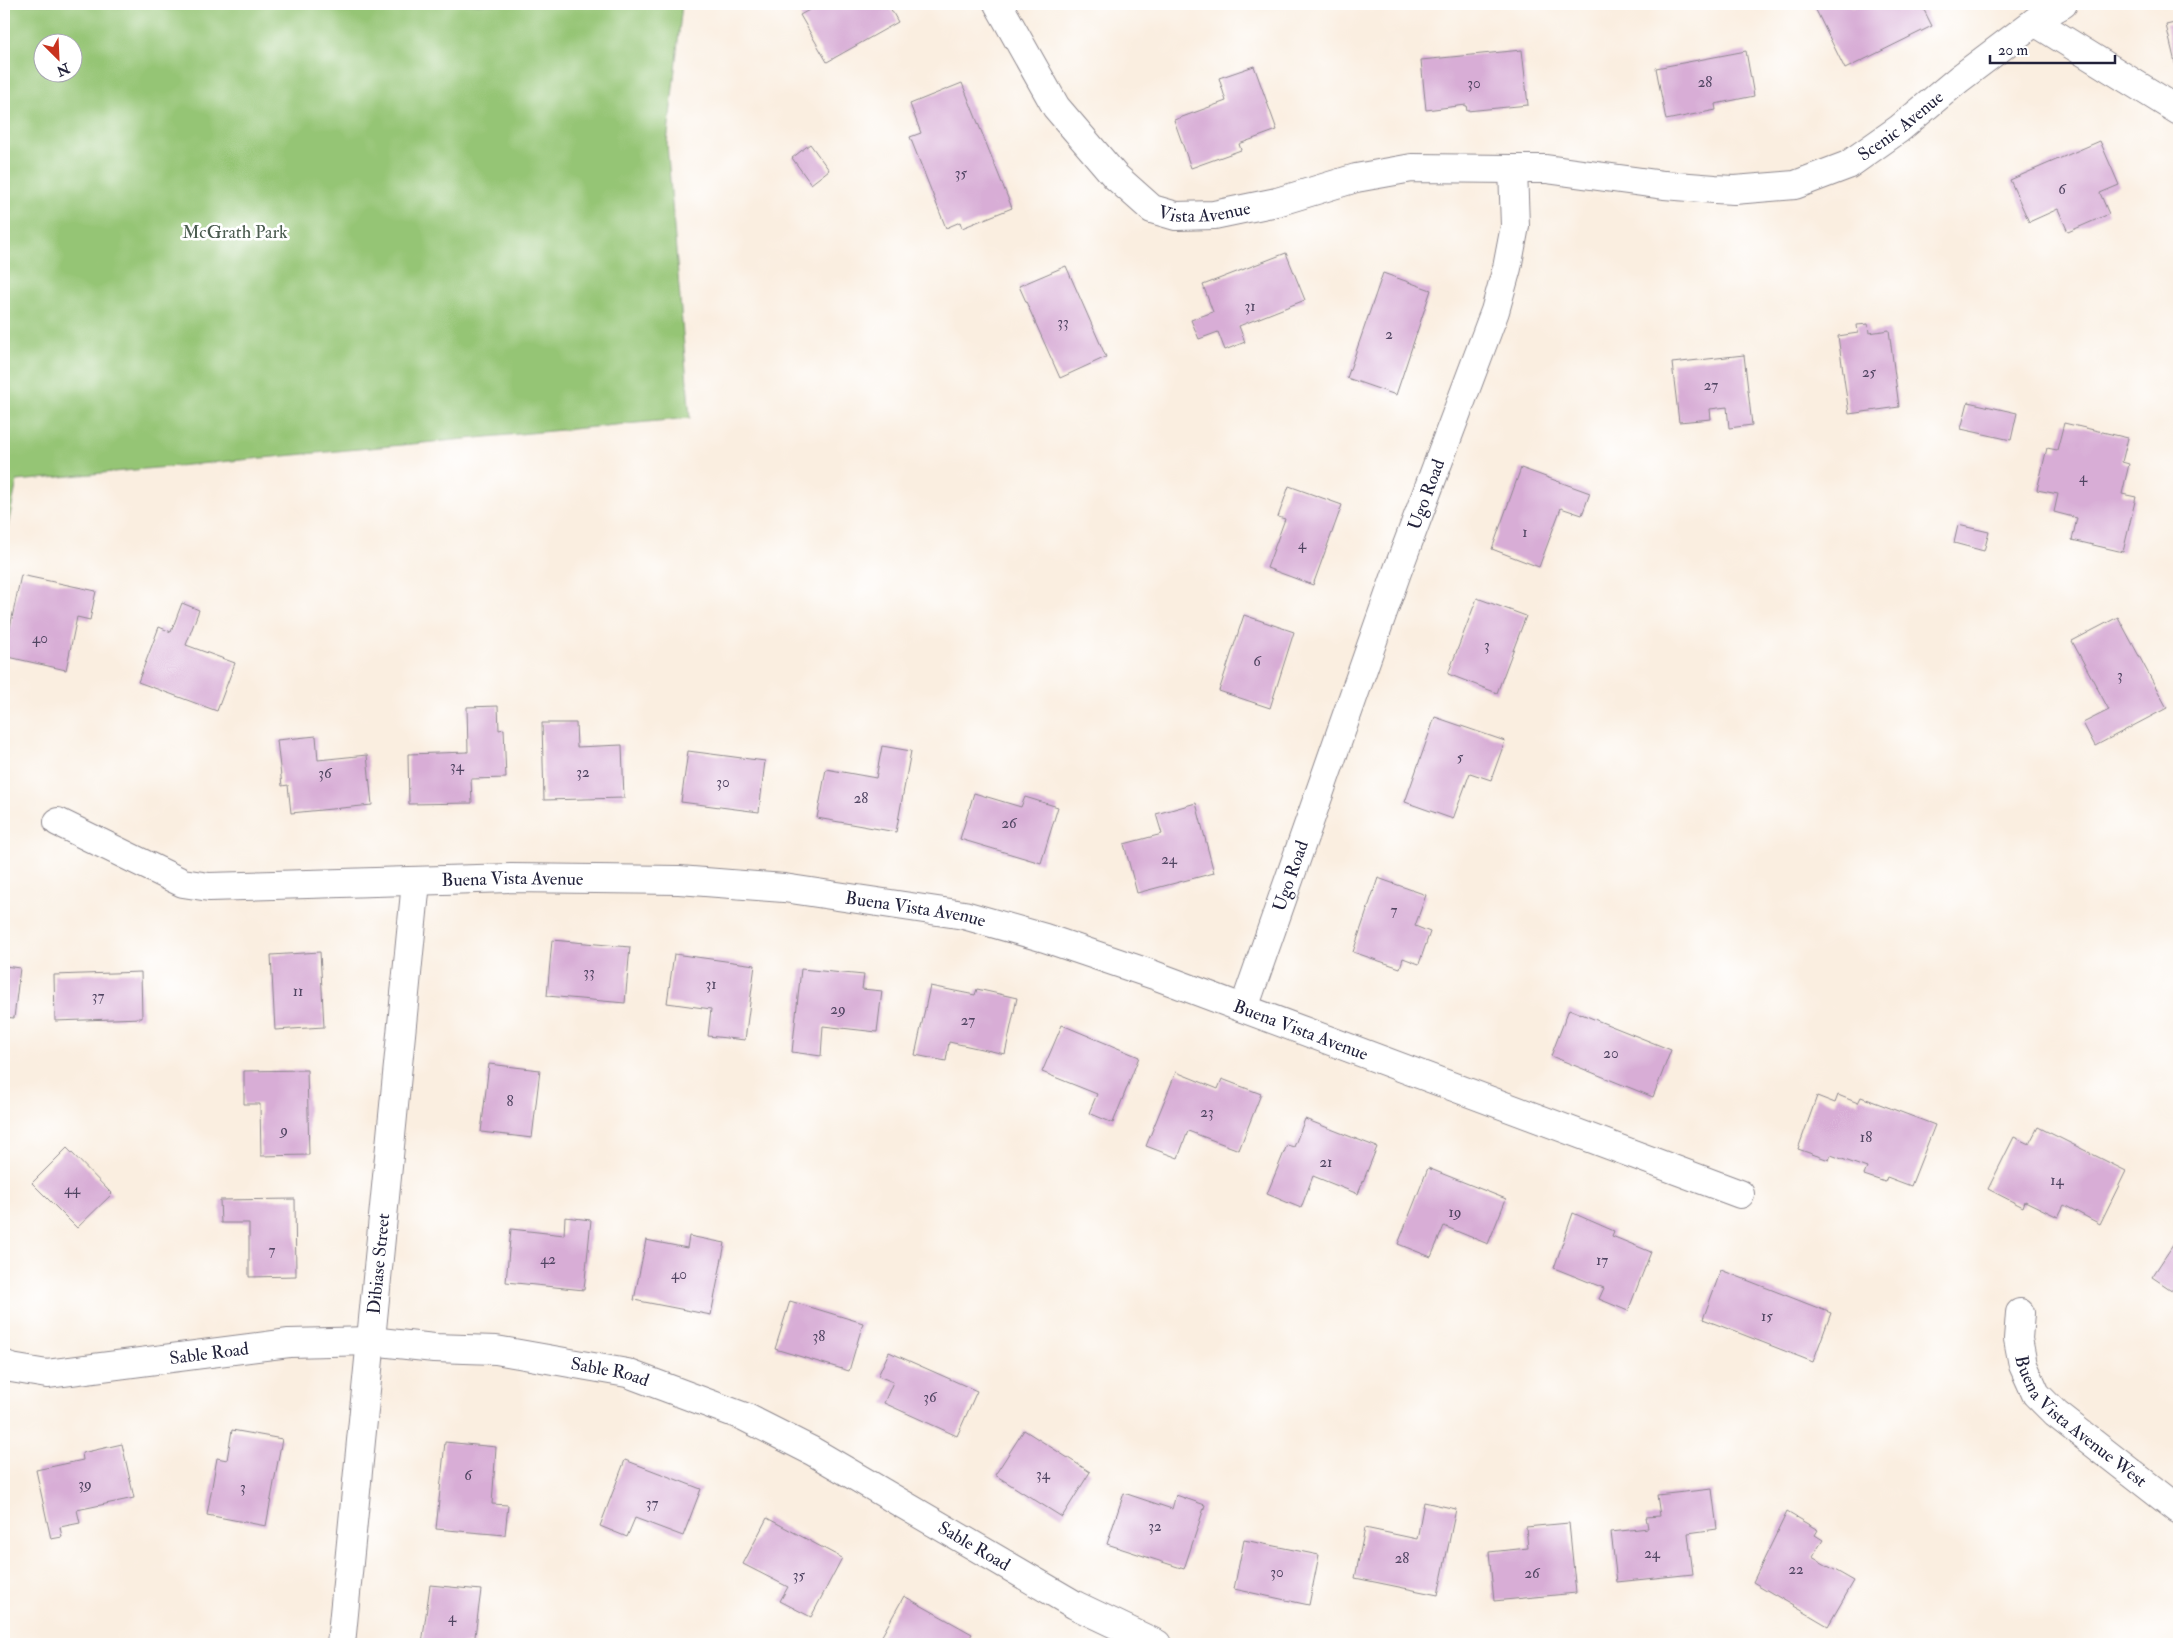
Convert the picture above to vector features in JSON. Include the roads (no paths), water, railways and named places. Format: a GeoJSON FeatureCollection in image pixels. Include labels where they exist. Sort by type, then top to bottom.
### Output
{"type":"FeatureCollection","features":[{"type":"Feature","properties":{"kind":"street","name":"Vista Avenue"},"geometry":{"type":"LineString","coordinates":[[998,4],[1056,107],[1115,176],[1152,209],[1176,216],[1214,215],[1277,202],[1356,178],[1412,168],[1512,169]]}},
{"type":"Feature","properties":{"kind":"street","name":"Scenic Avenue"},"geometry":{"type":"LineString","coordinates":[[1512,169],[1546,169],[1664,185],[1715,189],[1734,190],[1795,185],[1848,165],[1899,129],[1959,79],[2035,22],[2063,4]]}},
{"type":"Feature","properties":{"kind":"street"},"geometry":{"type":"LineString","coordinates":[[2035,22],[2179,111]]}},
{"type":"Feature","properties":{"kind":"street","name":"Ugo Road"},"geometry":{"type":"LineString","coordinates":[[1244,1008],[1397,572],[1495,311],[1507,268],[1515,226],[1512,169]]}},
{"type":"Feature","properties":{"kind":"street","name":"Buena Vista Avenue"},"geometry":{"type":"LineString","coordinates":[[58,822],[156,871],[195,886],[209,888],[567,878],[679,880],[784,888],[964,915],[1036,936],[1154,975],[1740,1194]]}},
{"type":"Feature","properties":{"kind":"street","name":"Dibiase Street"},"geometry":{"type":"LineString","coordinates":[[341,1644],[416,882]]}},
{"type":"Feature","properties":{"kind":"street","name":"Buena Vista Avenue West"},"geometry":{"type":"LineString","coordinates":[[2020,1313],[2018,1339],[2022,1365],[2036,1394],[2056,1414],[2179,1510]]}},
{"type":"Feature","properties":{"kind":"street","name":"Sable Road"},"geometry":{"type":"LineString","coordinates":[[4,1364],[11,1368],[47,1374],[289,1343],[371,1341],[434,1348],[496,1350],[627,1373],[746,1418],[812,1451],[1074,1605],[1157,1644]]}},
{"type":"Feature","properties":{"kind":"park label","name":"McGrath Park"},"geometry":{"type":"Point","coordinates":[235,232]}}]}
